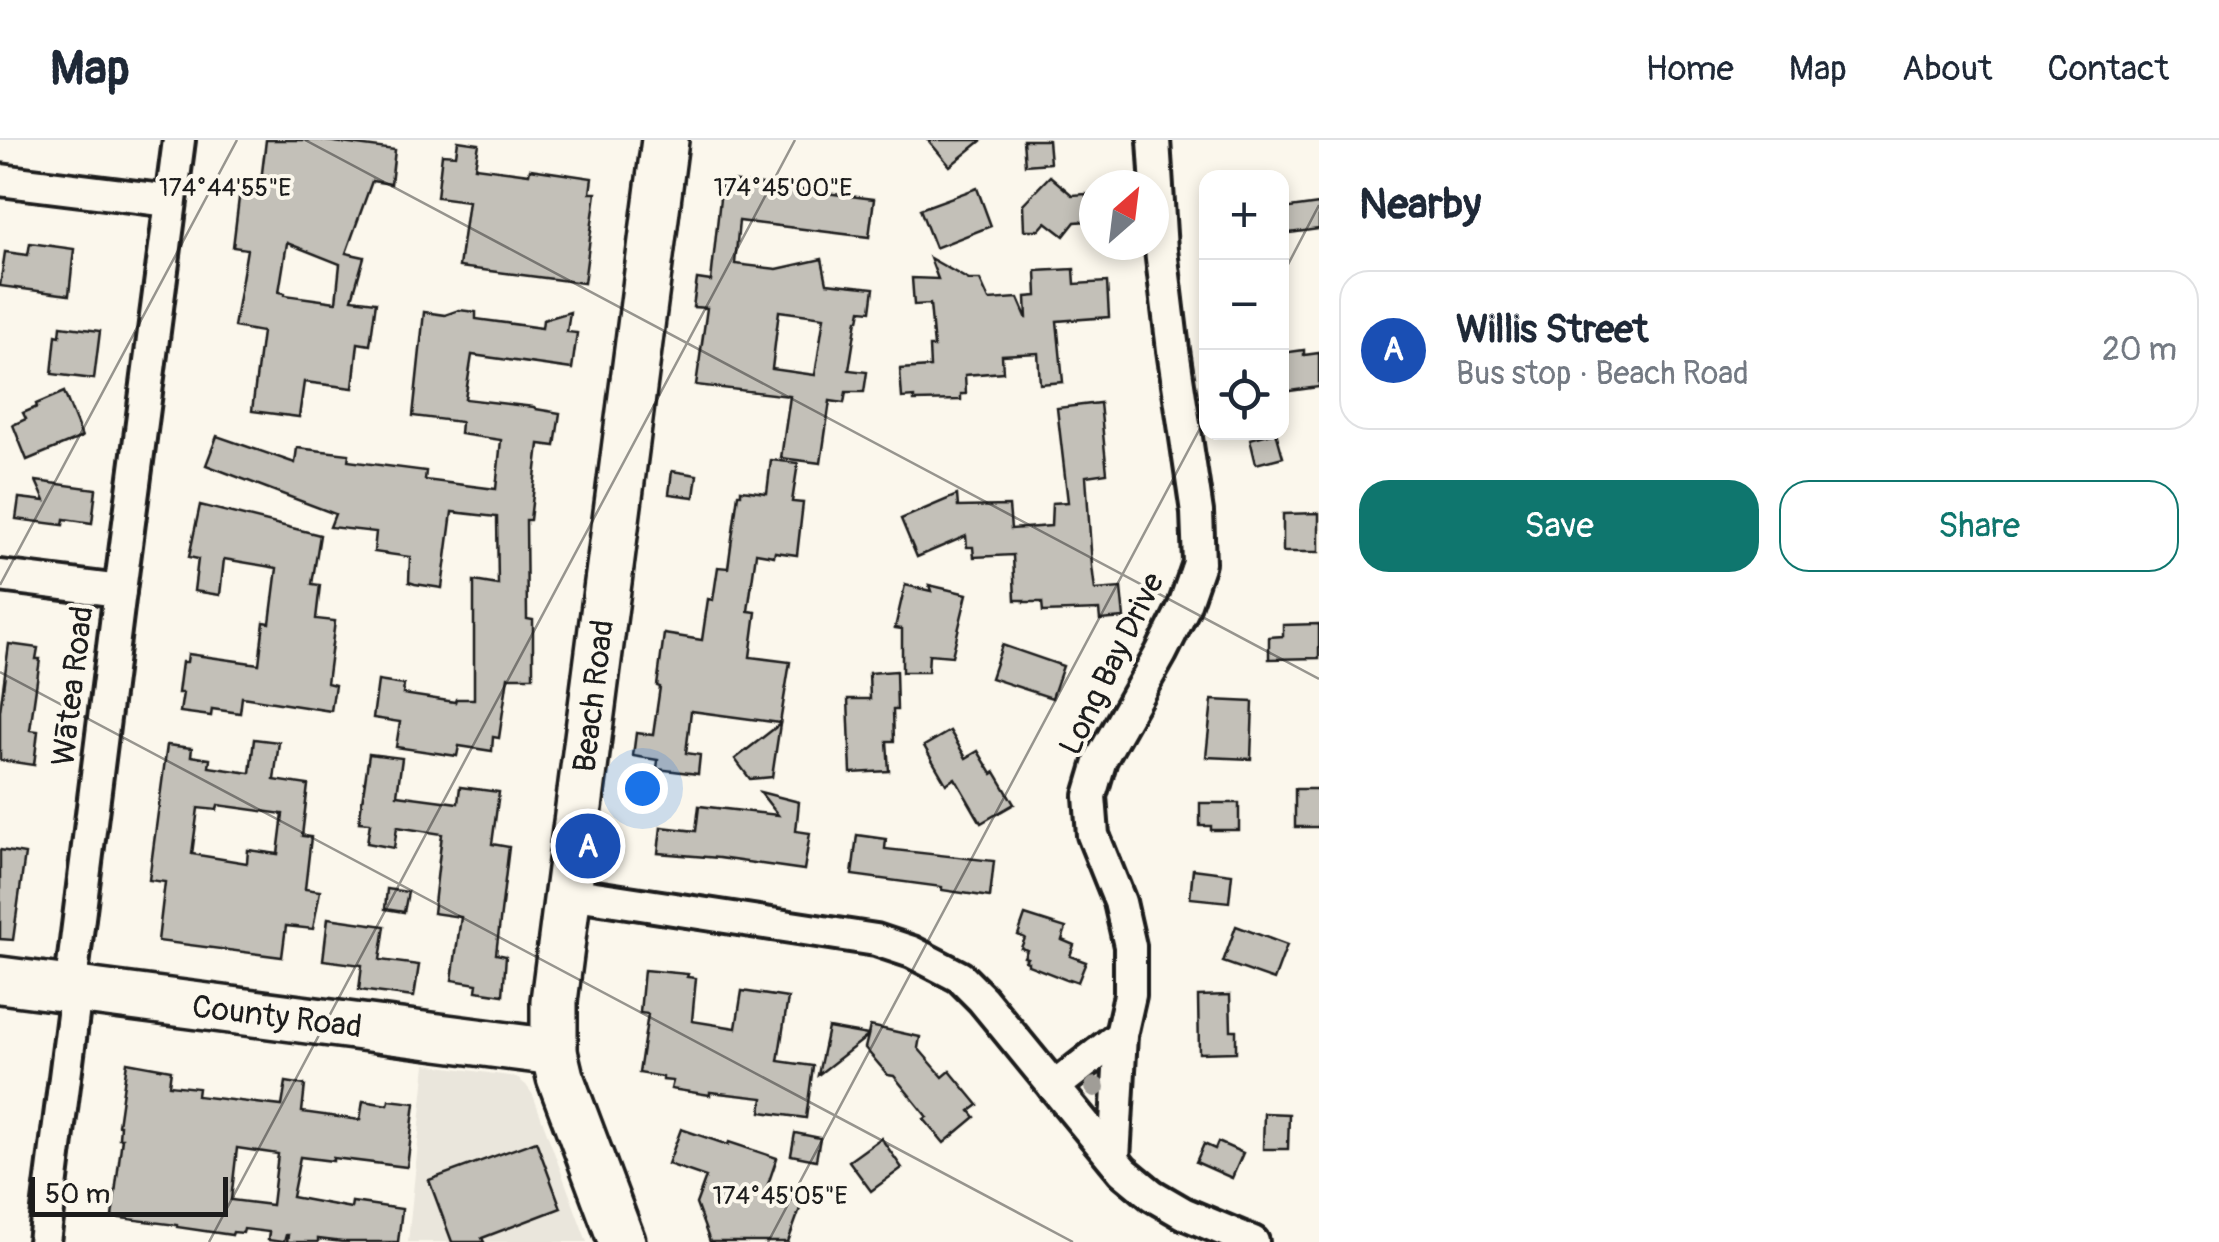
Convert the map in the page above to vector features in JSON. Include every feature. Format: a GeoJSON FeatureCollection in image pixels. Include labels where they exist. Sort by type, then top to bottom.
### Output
{"type":"FeatureCollection","features":[{"type":"Feature","properties":{"kind":"main road","name":"Beach Road"},"geometry":{"type":"LineString","coordinates":[[622,1242],[568,1102],[554,1052],[554,1001],[665,140]]}},
{"type":"Feature","properties":{"kind":"main road","name":"County Road"},"geometry":{"type":"LineString","coordinates":[[0,980],[554,1052]]}},
{"type":"Feature","properties":{"kind":"street","name":"Wātea Road"},"geometry":{"type":"LineString","coordinates":[[44,1242],[73,1015],[74,966],[179,140]]}},
{"type":"Feature","properties":{"kind":"street","name":"Long Bay Drive"},"geometry":{"type":"LineString","coordinates":[[1114,1159],[1121,1034],[1130,995],[1130,946],[1120,902],[1093,835],[1090,796],[1100,759],[1176,624],[1199,563],[1196,512],[1161,250],[1154,140]]}},
{"type":"Feature","properties":{"kind":"street"},"geometry":{"type":"LineString","coordinates":[[0,180],[170,201]]}},
{"type":"Feature","properties":{"kind":"street"},"geometry":{"type":"LineString","coordinates":[[0,576],[120,591]]}},
{"type":"Feature","properties":{"kind":"street"},"geometry":{"type":"LineString","coordinates":[[569,893],[876,940],[912,952],[960,977],[982,999],[1124,1171],[1152,1195],[1183,1213],[1253,1242]]}},
{"type":"Feature","properties":{"kind":"street"},"geometry":{"type":"LineString","coordinates":[[1054,1087],[1121,1034]]}},
{"type":"Feature","properties":{"kind":"shaded area"},"geometry":{"type":"Polygon","coordinates":[[[426,1064],[516,1077],[526,1085],[587,1242],[408,1242],[426,1064]]]}},
{"type":"Feature","properties":{"kind":"building"},"geometry":{"type":"Polygon","coordinates":[[[266,140],[319,140],[395,150],[391,184],[372,181],[346,253],[364,257],[352,299],[376,302],[370,345],[358,343],[353,388],[304,382],[299,417],[252,411],[262,332],[234,327],[247,249],[233,247],[239,198],[261,181],[266,140]],[[287,243],[279,292],[336,302],[340,264],[287,243]]]}},
{"type":"Feature","properties":{"kind":"building"},"geometry":{"type":"Polygon","coordinates":[[[928,140],[982,140],[950,166],[928,140]]]}},
{"type":"Feature","properties":{"kind":"building"},"geometry":{"type":"Polygon","coordinates":[[[1023,140],[1048,140],[1050,163],[1025,165],[1023,140]]]}},
{"type":"Feature","properties":{"kind":"building"},"geometry":{"type":"Polygon","coordinates":[[[458,141],[479,144],[475,167],[529,174],[530,169],[592,178],[590,193],[596,193],[584,283],[459,267],[468,201],[437,197],[442,154],[456,155],[458,141]]]}},
{"type":"Feature","properties":{"kind":"building"},"geometry":{"type":"Polygon","coordinates":[[[1050,176],[1072,195],[1079,194],[1079,222],[1064,236],[1046,222],[1039,230],[1024,230],[1023,204],[1050,176]]]}},
{"type":"Feature","properties":{"kind":"building"},"geometry":{"type":"Polygon","coordinates":[[[722,180],[874,199],[869,237],[739,221],[735,264],[777,269],[822,259],[827,283],[874,288],[871,311],[861,310],[857,320],[849,370],[867,372],[864,392],[846,392],[844,403],[830,401],[821,463],[781,458],[790,396],[696,385],[707,308],[693,307],[697,279],[711,281],[722,180]],[[779,311],[772,369],[815,375],[824,317],[779,311]]]}},
{"type":"Feature","properties":{"kind":"building"},"geometry":{"type":"Polygon","coordinates":[[[977,188],[991,226],[935,248],[920,209],[977,188]]]}},
{"type":"Feature","properties":{"kind":"building"},"geometry":{"type":"Polygon","coordinates":[[[1319,204],[1319,229],[1289,233],[1289,208],[1319,204]]]}},
{"type":"Feature","properties":{"kind":"building"},"geometry":{"type":"Polygon","coordinates":[[[30,243],[74,249],[69,295],[0,286],[5,252],[28,255],[30,243]]]}},
{"type":"Feature","properties":{"kind":"building"},"geometry":{"type":"Polygon","coordinates":[[[930,258],[969,280],[980,280],[989,300],[1018,298],[1027,319],[1026,297],[1037,296],[1036,271],[1074,269],[1075,284],[1107,282],[1109,317],[1057,321],[1063,382],[1040,384],[1038,353],[1002,355],[1003,372],[965,375],[966,394],[961,394],[961,400],[902,398],[900,369],[930,367],[929,347],[934,347],[930,304],[914,305],[912,278],[938,279],[930,258]]]}},
{"type":"Feature","properties":{"kind":"building"},"geometry":{"type":"Polygon","coordinates":[[[459,310],[476,312],[476,319],[542,328],[543,320],[570,312],[567,332],[577,333],[572,369],[472,355],[465,399],[560,413],[555,446],[539,444],[530,520],[526,520],[527,619],[533,620],[533,677],[508,677],[499,738],[493,737],[492,751],[459,746],[457,756],[396,747],[400,722],[373,718],[378,681],[404,685],[403,694],[455,702],[474,699],[474,581],[498,585],[497,517],[452,512],[442,588],[415,584],[409,582],[410,557],[374,552],[376,532],[330,527],[335,514],[206,465],[217,436],[295,463],[297,448],[349,454],[348,461],[426,471],[425,480],[496,489],[501,440],[460,434],[461,422],[413,416],[424,312],[445,315],[459,310]]]}},
{"type":"Feature","properties":{"kind":"building"},"geometry":{"type":"Polygon","coordinates":[[[61,326],[100,331],[94,379],[52,374],[56,335],[60,336],[61,326]]]}},
{"type":"Feature","properties":{"kind":"building"},"geometry":{"type":"Polygon","coordinates":[[[1289,352],[1319,353],[1319,387],[1289,391],[1289,352]]]}},
{"type":"Feature","properties":{"kind":"building"},"geometry":{"type":"Polygon","coordinates":[[[64,392],[82,437],[27,460],[13,425],[26,419],[23,413],[37,407],[36,404],[64,392]]]}},
{"type":"Feature","properties":{"kind":"building"},"geometry":{"type":"Polygon","coordinates":[[[1100,403],[1107,473],[1086,476],[1092,566],[1095,590],[1121,588],[1124,618],[1100,620],[1099,610],[1043,612],[1042,602],[1015,600],[1013,555],[974,557],[966,536],[917,557],[901,519],[957,495],[958,507],[1009,506],[1011,529],[1051,526],[1052,503],[1068,502],[1057,408],[1100,403]]]}},
{"type":"Feature","properties":{"kind":"building"},"geometry":{"type":"Polygon","coordinates":[[[1250,440],[1278,440],[1283,457],[1256,464],[1250,440]]]}},
{"type":"Feature","properties":{"kind":"building"},"geometry":{"type":"Polygon","coordinates":[[[771,460],[798,463],[792,502],[803,503],[797,555],[756,553],[748,611],[756,612],[750,657],[790,662],[780,723],[691,711],[686,753],[700,755],[698,774],[657,769],[658,760],[633,756],[636,733],[653,735],[664,634],[702,640],[718,567],[728,568],[738,494],[741,490],[767,493],[771,460]]]}},
{"type":"Feature","properties":{"kind":"building"},"geometry":{"type":"Polygon","coordinates":[[[672,471],[697,475],[694,497],[669,494],[672,471]]]}},
{"type":"Feature","properties":{"kind":"building"},"geometry":{"type":"Polygon","coordinates":[[[36,481],[96,489],[92,523],[64,519],[63,525],[16,519],[19,498],[45,501],[36,481]]]}},
{"type":"Feature","properties":{"kind":"building"},"geometry":{"type":"Polygon","coordinates":[[[200,505],[320,535],[312,584],[320,585],[316,619],[335,621],[327,683],[335,685],[331,711],[242,697],[240,713],[212,709],[211,716],[180,712],[182,662],[187,662],[188,654],[259,664],[264,622],[270,623],[277,568],[224,559],[220,595],[194,591],[198,559],[189,557],[200,505]]]}},
{"type":"Feature","properties":{"kind":"building"},"geometry":{"type":"Polygon","coordinates":[[[1319,513],[1319,552],[1283,552],[1283,514],[1319,513]]]}},
{"type":"Feature","properties":{"kind":"building"},"geometry":{"type":"Polygon","coordinates":[[[905,585],[931,591],[929,585],[967,594],[952,656],[929,654],[928,672],[902,672],[902,629],[895,628],[905,585]]]}},
{"type":"Feature","properties":{"kind":"building"},"geometry":{"type":"Polygon","coordinates":[[[1319,624],[1319,658],[1269,659],[1269,637],[1283,636],[1283,625],[1319,624]]]}},
{"type":"Feature","properties":{"kind":"building"},"geometry":{"type":"Polygon","coordinates":[[[9,644],[38,648],[36,659],[40,659],[30,730],[38,731],[34,765],[0,760],[0,711],[9,644]]]}},
{"type":"Feature","properties":{"kind":"building"},"geometry":{"type":"Polygon","coordinates":[[[1002,645],[1063,666],[1052,698],[991,678],[1002,645]]]}},
{"type":"Feature","properties":{"kind":"building"},"geometry":{"type":"Polygon","coordinates":[[[896,671],[894,741],[887,741],[889,771],[851,773],[848,699],[870,699],[869,673],[896,671]]]}},
{"type":"Feature","properties":{"kind":"building"},"geometry":{"type":"Polygon","coordinates":[[[1212,700],[1253,702],[1251,759],[1206,757],[1212,700]]]}},
{"type":"Feature","properties":{"kind":"building"},"geometry":{"type":"Polygon","coordinates":[[[780,724],[772,777],[750,779],[735,759],[780,724]]]}},
{"type":"Feature","properties":{"kind":"building"},"geometry":{"type":"Polygon","coordinates":[[[950,731],[966,758],[978,751],[1014,804],[981,823],[955,778],[946,784],[924,746],[950,731]]]}},
{"type":"Feature","properties":{"kind":"building"},"geometry":{"type":"Polygon","coordinates":[[[254,739],[279,742],[274,780],[308,785],[302,836],[311,837],[305,889],[320,891],[313,929],[286,926],[282,957],[158,941],[165,882],[149,880],[167,745],[192,748],[191,756],[210,759],[209,767],[250,773],[254,739]],[[218,805],[217,810],[198,808],[192,854],[247,863],[248,850],[278,854],[283,814],[218,805]]]}},
{"type":"Feature","properties":{"kind":"building"},"geometry":{"type":"Polygon","coordinates":[[[369,754],[402,758],[397,795],[458,803],[460,787],[499,792],[492,844],[509,847],[496,954],[506,956],[503,995],[476,991],[477,984],[452,980],[461,917],[433,913],[442,834],[397,827],[394,848],[367,843],[370,823],[359,822],[369,754]]]}},
{"type":"Feature","properties":{"kind":"building"},"geometry":{"type":"Polygon","coordinates":[[[1295,789],[1319,789],[1319,827],[1295,827],[1295,789]]]}},
{"type":"Feature","properties":{"kind":"building"},"geometry":{"type":"Polygon","coordinates":[[[760,792],[799,802],[796,831],[810,833],[804,870],[658,853],[661,827],[696,831],[699,806],[778,815],[760,792]]]}},
{"type":"Feature","properties":{"kind":"building"},"geometry":{"type":"Polygon","coordinates":[[[1200,803],[1239,803],[1239,830],[1200,826],[1200,803]]]}},
{"type":"Feature","properties":{"kind":"building"},"geometry":{"type":"Polygon","coordinates":[[[857,835],[886,839],[885,849],[994,861],[990,897],[852,875],[857,835]]]}},
{"type":"Feature","properties":{"kind":"building"},"geometry":{"type":"Polygon","coordinates":[[[0,850],[25,854],[13,940],[0,939],[0,850]]]}},
{"type":"Feature","properties":{"kind":"building"},"geometry":{"type":"Polygon","coordinates":[[[1193,869],[1232,874],[1229,902],[1190,898],[1193,869]]]}},
{"type":"Feature","properties":{"kind":"building"},"geometry":{"type":"Polygon","coordinates":[[[387,889],[408,892],[404,912],[385,909],[387,889]]]}},
{"type":"Feature","properties":{"kind":"building"},"geometry":{"type":"Polygon","coordinates":[[[1025,915],[1066,928],[1062,940],[1074,945],[1070,956],[1086,962],[1078,982],[1028,965],[1024,957],[1027,950],[1021,948],[1025,938],[1018,935],[1025,915]]]}},
{"type":"Feature","properties":{"kind":"building"},"geometry":{"type":"Polygon","coordinates":[[[328,918],[385,926],[380,960],[419,965],[414,997],[359,990],[362,965],[323,960],[328,918]]]}},
{"type":"Feature","properties":{"kind":"building"},"geometry":{"type":"Polygon","coordinates":[[[1236,926],[1287,945],[1274,980],[1223,962],[1236,926]]]}},
{"type":"Feature","properties":{"kind":"building"},"geometry":{"type":"Polygon","coordinates":[[[644,970],[696,978],[692,1021],[736,1028],[742,991],[788,998],[778,1061],[813,1066],[806,1118],[761,1112],[763,1098],[671,1089],[673,1081],[639,1073],[648,1014],[640,1013],[644,970]]]}},
{"type":"Feature","properties":{"kind":"building"},"geometry":{"type":"Polygon","coordinates":[[[1230,995],[1236,1052],[1199,1053],[1198,996],[1230,995]]]}},
{"type":"Feature","properties":{"kind":"building"},"geometry":{"type":"Polygon","coordinates":[[[870,1026],[920,1037],[918,1048],[943,1077],[950,1071],[978,1105],[970,1111],[975,1117],[944,1143],[894,1076],[888,1075],[865,1048],[868,1036],[818,1075],[828,1028],[868,1035],[870,1026]]]}},
{"type":"Feature","properties":{"kind":"building"},"geometry":{"type":"Polygon","coordinates":[[[127,1062],[171,1070],[169,1085],[198,1088],[197,1096],[282,1106],[286,1082],[305,1085],[302,1112],[360,1120],[363,1101],[388,1105],[389,1100],[415,1103],[407,1167],[300,1157],[292,1197],[351,1208],[352,1202],[402,1209],[398,1242],[287,1242],[286,1235],[282,1242],[268,1240],[269,1232],[244,1229],[243,1233],[232,1235],[112,1217],[122,1138],[118,1125],[127,1062]],[[237,1148],[231,1200],[272,1205],[278,1154],[237,1148]]]}},
{"type":"Feature","properties":{"kind":"building"},"geometry":{"type":"Polygon","coordinates":[[[1264,1113],[1289,1114],[1288,1149],[1263,1149],[1264,1113]]]}},
{"type":"Feature","properties":{"kind":"building"},"geometry":{"type":"Polygon","coordinates":[[[681,1129],[777,1158],[766,1190],[802,1203],[788,1242],[710,1242],[696,1204],[706,1177],[668,1164],[681,1129]]]}},
{"type":"Feature","properties":{"kind":"building"},"geometry":{"type":"Polygon","coordinates":[[[795,1133],[820,1138],[816,1160],[791,1155],[795,1133]]]}},
{"type":"Feature","properties":{"kind":"building"},"geometry":{"type":"Polygon","coordinates":[[[881,1138],[902,1168],[871,1191],[849,1161],[881,1138]]]}},
{"type":"Feature","properties":{"kind":"building"},"geometry":{"type":"Polygon","coordinates":[[[536,1141],[561,1208],[482,1238],[484,1242],[452,1242],[429,1180],[536,1141]]]}},
{"type":"Feature","properties":{"kind":"building"},"geometry":{"type":"Polygon","coordinates":[[[1218,1142],[1243,1153],[1232,1178],[1196,1162],[1204,1144],[1215,1149],[1218,1142]]]}},
{"type":"Feature","properties":{"kind":"place","name":"Willis Street"},"geometry":{"type":"Point","coordinates":[588,846]}}]}
